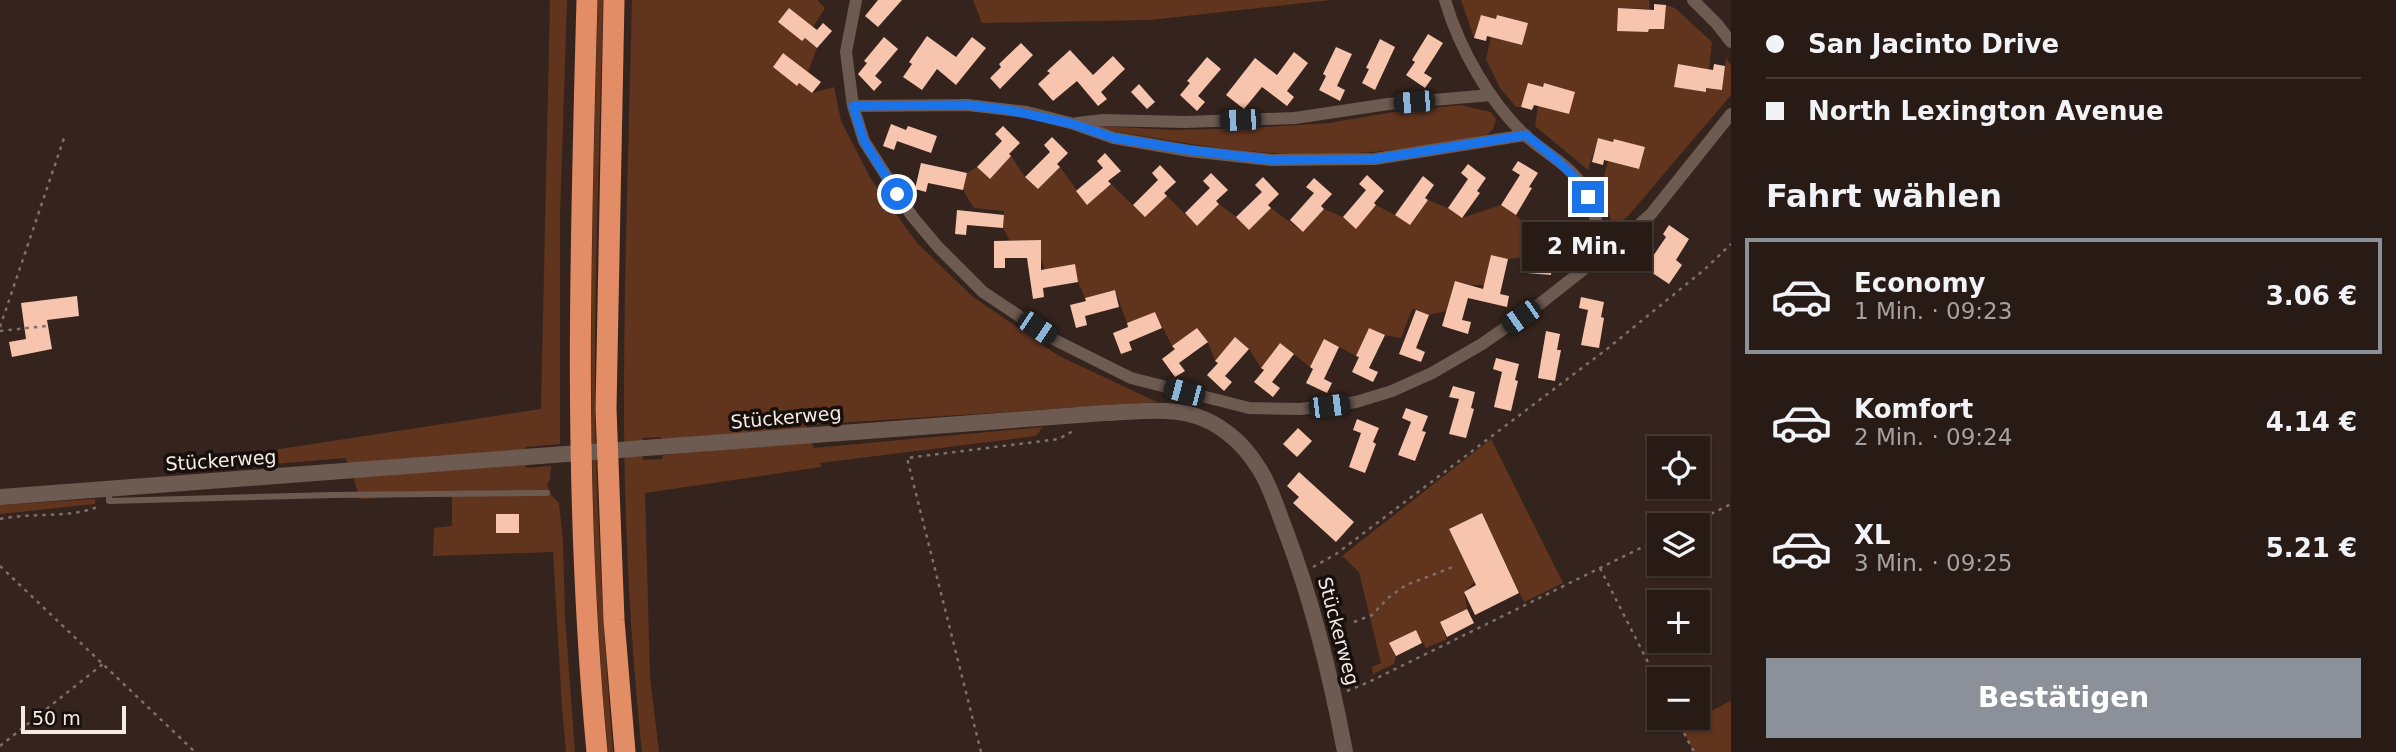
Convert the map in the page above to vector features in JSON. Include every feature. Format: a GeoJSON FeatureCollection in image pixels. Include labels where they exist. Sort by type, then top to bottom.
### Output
{"type":"FeatureCollection","features":[{"type":"Feature","properties":{"kind":"highway"},"geometry":{"type":"LineString","coordinates":[[587,0],[579,406],[586,604],[597,752]]}},
{"type":"Feature","properties":{"kind":"highway"},"geometry":{"type":"LineString","coordinates":[[614,0],[607,276],[607,423],[614,620],[625,752]]}},
{"type":"Feature","properties":{"kind":"street"},"geometry":{"type":"LineString","coordinates":[[856,0],[846,52],[848,84],[864,141],[912,216],[937,247],[983,292],[1055,340],[1131,378],[1249,408],[1301,409],[1356,402],[1392,391],[1432,373],[1482,344],[1541,303],[1651,214],[1731,114]]}},
{"type":"Feature","properties":{"kind":"street"},"geometry":{"type":"LineString","coordinates":[[1445,0],[1449,16],[1469,60],[1491,95],[1526,135],[1580,182],[1596,221],[1602,254]]}},
{"type":"Feature","properties":{"kind":"street"},"geometry":{"type":"LineString","coordinates":[[1693,0],[1731,42]]}},
{"type":"Feature","properties":{"kind":"street"},"geometry":{"type":"LineString","coordinates":[[1073,124],[1103,120],[1185,122],[1295,118],[1388,104],[1491,95]]}},
{"type":"Feature","properties":{"kind":"street"},"geometry":{"type":"LineString","coordinates":[[853,106],[968,105],[1027,112],[1114,138],[1271,160],[1375,159],[1526,135]]}},
{"type":"Feature","properties":{"kind":"street","name":"Stückerweg"},"geometry":{"type":"LineString","coordinates":[[0,497],[1105,413],[1174,411],[1203,419],[1224,430],[1256,463],[1268,484],[1301,573],[1334,695],[1345,752]]}},
{"type":"Feature","properties":{"kind":"lane"},"geometry":{"type":"LineString","coordinates":[[109,489],[109,501],[547,493]]}},
{"type":"Feature","properties":{"kind":"path"},"geometry":{"type":"LineString","coordinates":[[46,326],[0,329],[64,138]]}},
{"type":"Feature","properties":{"kind":"path"},"geometry":{"type":"LineString","coordinates":[[1301,573],[1336,554],[1607,349],[1705,269],[1731,244]]}},
{"type":"Feature","properties":{"kind":"path"},"geometry":{"type":"LineString","coordinates":[[981,752],[907,458],[1059,439],[1105,413]]}},
{"type":"Feature","properties":{"kind":"path"},"geometry":{"type":"LineString","coordinates":[[0,519],[19,515],[79,513],[100,507],[109,489]]}},
{"type":"Feature","properties":{"kind":"path"},"geometry":{"type":"LineString","coordinates":[[1710,514],[1731,504]]}},
{"type":"Feature","properties":{"kind":"path"},"geometry":{"type":"LineString","coordinates":[[1334,695],[1369,682],[1647,545]]}},
{"type":"Feature","properties":{"kind":"path"},"geometry":{"type":"LineString","coordinates":[[0,566],[195,752]]}},
{"type":"Feature","properties":{"kind":"path"},"geometry":{"type":"LineString","coordinates":[[1354,622],[1372,615],[1388,598],[1406,585],[1453,567]]}},
{"type":"Feature","properties":{"kind":"path"},"geometry":{"type":"LineString","coordinates":[[1600,568],[1650,667]]}},
{"type":"Feature","properties":{"kind":"path"},"geometry":{"type":"LineString","coordinates":[[0,746],[103,664]]}},
{"type":"Feature","properties":{"kind":"path"},"geometry":{"type":"LineString","coordinates":[[1682,730],[1694,752]]}},
{"type":"Feature","properties":{"kind":"shaded area"},"geometry":{"type":"Polygon","coordinates":[[[550,0],[567,0],[560,216],[560,444],[525,447],[525,451],[348,464],[345,458],[206,470],[201,461],[541,409],[550,0]]]}},
{"type":"Feature","properties":{"kind":"shaded area"},"geometry":{"type":"Polygon","coordinates":[[[598,0],[603,0],[595,413],[601,582],[613,752],[608,752],[600,658],[592,470],[593,188],[598,0]]]}},
{"type":"Feature","properties":{"kind":"shaded area"},"geometry":{"type":"Polygon","coordinates":[[[632,0],[817,0],[825,8],[813,27],[789,8],[778,22],[802,41],[805,38],[817,48],[808,72],[783,53],[773,67],[797,86],[799,83],[812,93],[834,87],[841,121],[871,179],[917,243],[973,297],[1059,356],[1157,402],[807,425],[807,429],[662,441],[661,437],[643,438],[643,460],[662,459],[663,455],[811,442],[814,448],[1043,427],[1036,436],[820,463],[821,467],[645,493],[650,677],[659,752],[642,752],[627,534],[624,353],[632,0]]]}},
{"type":"Feature","properties":{"kind":"shaded area"},"geometry":{"type":"Polygon","coordinates":[[[973,0],[1331,0],[1150,20],[982,23],[973,0]]]}},
{"type":"Feature","properties":{"kind":"shaded area"},"geometry":{"type":"Polygon","coordinates":[[[1461,0],[1649,0],[1650,9],[1618,8],[1617,30],[1648,32],[1649,29],[1664,29],[1666,5],[1675,8],[1712,42],[1709,69],[1678,64],[1674,87],[1722,90],[1726,58],[1731,65],[1731,95],[1628,216],[1620,222],[1612,222],[1599,194],[1608,161],[1639,169],[1645,147],[1598,138],[1588,170],[1535,126],[1538,106],[1568,114],[1574,92],[1544,84],[1521,107],[1516,107],[1500,88],[1486,59],[1491,37],[1522,45],[1528,23],[1497,15],[1496,19],[1481,15],[1474,38],[1461,0]]]}},
{"type":"Feature","properties":{"kind":"shaded area"},"geometry":{"type":"Polygon","coordinates":[[[1460,105],[1491,112],[1496,119],[1493,129],[1487,135],[1460,140],[1327,155],[1230,149],[1102,129],[1101,126],[1174,130],[1249,128],[1329,123],[1400,111],[1460,105]]]}},
{"type":"Feature","properties":{"kind":"shaded area"},"geometry":{"type":"Polygon","coordinates":[[[1011,156],[1025,177],[1038,189],[1060,167],[1087,204],[1111,184],[1145,217],[1167,196],[1197,226],[1219,204],[1236,217],[1271,208],[1303,232],[1324,209],[1343,217],[1356,228],[1376,205],[1395,215],[1428,200],[1448,208],[1462,218],[1501,205],[1527,226],[1525,257],[1508,259],[1491,255],[1484,285],[1455,281],[1446,311],[1429,315],[1412,309],[1401,338],[1369,328],[1356,356],[1324,339],[1310,367],[1280,343],[1261,368],[1249,349],[1236,338],[1215,361],[1208,342],[1197,328],[1172,346],[1155,312],[1127,323],[1115,290],[1085,298],[1078,282],[1075,264],[1045,270],[1041,258],[1041,240],[1010,241],[1003,228],[1004,211],[974,208],[963,190],[967,173],[977,167],[990,179],[1011,156]]]}},
{"type":"Feature","properties":{"kind":"shaded area"},"geometry":{"type":"Polygon","coordinates":[[[1491,439],[1563,583],[1524,602],[1482,513],[1449,529],[1475,582],[1464,592],[1467,609],[1440,622],[1447,639],[1426,648],[1415,630],[1390,643],[1396,656],[1394,664],[1373,674],[1372,667],[1381,663],[1359,572],[1342,556],[1491,439]]]}},
{"type":"Feature","properties":{"kind":"shaded area"},"geometry":{"type":"Polygon","coordinates":[[[525,465],[526,468],[551,466],[547,484],[551,495],[559,503],[575,752],[566,752],[553,552],[433,556],[434,528],[452,526],[452,494],[360,499],[353,477],[525,465]]]}},
{"type":"Feature","properties":{"kind":"shaded area"},"geometry":{"type":"Polygon","coordinates":[[[95,499],[95,504],[0,514],[0,505],[95,499]]]}},
{"type":"Feature","properties":{"kind":"shaded area"},"geometry":{"type":"Polygon","coordinates":[[[1731,701],[1731,752],[1694,752],[1683,730],[1710,730],[1710,712],[1731,701]]]}},
{"type":"Feature","properties":{"kind":"building"},"geometry":{"type":"Polygon","coordinates":[[[878,0],[902,0],[878,27],[865,16],[878,0]]]}},
{"type":"Feature","properties":{"kind":"building"},"geometry":{"type":"Polygon","coordinates":[[[1654,4],[1666,5],[1664,29],[1649,29],[1648,32],[1617,31],[1618,8],[1654,10],[1654,4]]]}},
{"type":"Feature","properties":{"kind":"building"},"geometry":{"type":"Polygon","coordinates":[[[789,8],[817,30],[823,23],[832,31],[817,48],[805,38],[802,41],[778,22],[789,8]]]}},
{"type":"Feature","properties":{"kind":"building"},"geometry":{"type":"Polygon","coordinates":[[[1481,15],[1496,19],[1497,15],[1528,23],[1522,45],[1487,36],[1486,41],[1474,38],[1481,15]]]}},
{"type":"Feature","properties":{"kind":"building"},"geometry":{"type":"Polygon","coordinates":[[[1428,34],[1443,43],[1424,73],[1432,78],[1425,88],[1406,75],[1428,34]]]}},
{"type":"Feature","properties":{"kind":"building"},"geometry":{"type":"Polygon","coordinates":[[[927,36],[956,57],[972,37],[986,48],[956,85],[937,69],[922,90],[903,77],[912,64],[909,62],[927,36]]]}},
{"type":"Feature","properties":{"kind":"building"},"geometry":{"type":"Polygon","coordinates":[[[884,37],[898,49],[875,76],[882,82],[874,91],[858,74],[867,63],[864,61],[884,37]]]}},
{"type":"Feature","properties":{"kind":"building"},"geometry":{"type":"Polygon","coordinates":[[[1380,39],[1395,47],[1375,90],[1362,83],[1380,39]]]}},
{"type":"Feature","properties":{"kind":"building"},"geometry":{"type":"Polygon","coordinates":[[[1021,43],[1033,55],[1000,89],[990,78],[1001,67],[999,64],[1021,43]]]}},
{"type":"Feature","properties":{"kind":"building"},"geometry":{"type":"Polygon","coordinates":[[[1336,47],[1352,54],[1337,86],[1345,90],[1340,101],[1319,90],[1326,76],[1323,74],[1336,47]]]}},
{"type":"Feature","properties":{"kind":"building"},"geometry":{"type":"Polygon","coordinates":[[[1070,50],[1093,75],[1113,56],[1125,69],[1101,92],[1107,99],[1098,106],[1077,81],[1053,101],[1038,84],[1050,73],[1047,71],[1070,50]]]}},
{"type":"Feature","properties":{"kind":"building"},"geometry":{"type":"Polygon","coordinates":[[[1294,52],[1308,63],[1287,91],[1294,97],[1287,106],[1262,87],[1244,109],[1226,95],[1255,58],[1277,75],[1294,52]]]}},
{"type":"Feature","properties":{"kind":"building"},"geometry":{"type":"Polygon","coordinates":[[[783,53],[821,82],[812,93],[799,83],[797,86],[773,67],[783,53]]]}},
{"type":"Feature","properties":{"kind":"building"},"geometry":{"type":"Polygon","coordinates":[[[1207,57],[1221,69],[1198,96],[1205,102],[1197,111],[1180,95],[1190,83],[1187,81],[1207,57]]]}},
{"type":"Feature","properties":{"kind":"building"},"geometry":{"type":"Polygon","coordinates":[[[1678,64],[1713,70],[1714,64],[1725,66],[1722,90],[1706,88],[1706,92],[1674,87],[1678,64]]]}},
{"type":"Feature","properties":{"kind":"building"},"geometry":{"type":"Polygon","coordinates":[[[1528,83],[1543,87],[1544,83],[1575,92],[1569,114],[1534,105],[1532,110],[1521,107],[1528,83]]]}},
{"type":"Feature","properties":{"kind":"building"},"geometry":{"type":"Polygon","coordinates":[[[1139,84],[1155,102],[1147,109],[1131,92],[1139,84]]]}},
{"type":"Feature","properties":{"kind":"building"},"geometry":{"type":"Polygon","coordinates":[[[891,124],[906,130],[908,126],[937,136],[931,153],[897,141],[894,150],[883,146],[891,124]]]}},
{"type":"Feature","properties":{"kind":"building"},"geometry":{"type":"Polygon","coordinates":[[[1003,126],[1020,143],[990,179],[977,167],[1002,141],[995,134],[1003,126]]]}},
{"type":"Feature","properties":{"kind":"building"},"geometry":{"type":"Polygon","coordinates":[[[1052,137],[1068,153],[1057,164],[1060,167],[1038,189],[1025,177],[1050,152],[1044,145],[1052,137]]]}},
{"type":"Feature","properties":{"kind":"building"},"geometry":{"type":"Polygon","coordinates":[[[1598,138],[1645,147],[1639,169],[1604,160],[1603,165],[1592,162],[1598,138]]]}},
{"type":"Feature","properties":{"kind":"building"},"geometry":{"type":"Polygon","coordinates":[[[1105,153],[1121,171],[1108,181],[1111,184],[1087,205],[1076,191],[1103,168],[1097,161],[1105,153]]]}},
{"type":"Feature","properties":{"kind":"building"},"geometry":{"type":"Polygon","coordinates":[[[1518,161],[1538,173],[1516,215],[1501,205],[1520,175],[1512,170],[1518,161]]]}},
{"type":"Feature","properties":{"kind":"building"},"geometry":{"type":"Polygon","coordinates":[[[921,163],[967,173],[963,190],[928,183],[926,192],[915,189],[921,163]]]}},
{"type":"Feature","properties":{"kind":"building"},"geometry":{"type":"Polygon","coordinates":[[[1468,164],[1486,178],[1477,191],[1480,193],[1462,218],[1448,208],[1468,179],[1461,173],[1468,164]]]}},
{"type":"Feature","properties":{"kind":"building"},"geometry":{"type":"Polygon","coordinates":[[[1160,165],[1176,182],[1164,193],[1167,196],[1145,217],[1133,205],[1158,180],[1152,173],[1160,165]]]}},
{"type":"Feature","properties":{"kind":"building"},"geometry":{"type":"Polygon","coordinates":[[[1211,173],[1228,190],[1216,201],[1219,204],[1197,226],[1185,213],[1210,188],[1203,181],[1211,173]]]}},
{"type":"Feature","properties":{"kind":"building"},"geometry":{"type":"Polygon","coordinates":[[[1367,175],[1384,191],[1356,229],[1343,217],[1366,190],[1359,184],[1367,175]]]}},
{"type":"Feature","properties":{"kind":"building"},"geometry":{"type":"Polygon","coordinates":[[[1423,176],[1434,185],[1425,198],[1428,200],[1410,225],[1395,215],[1423,176]]]}},
{"type":"Feature","properties":{"kind":"building"},"geometry":{"type":"Polygon","coordinates":[[[1263,177],[1279,194],[1268,205],[1271,208],[1249,230],[1236,217],[1262,192],[1255,185],[1263,177]]]}},
{"type":"Feature","properties":{"kind":"building"},"geometry":{"type":"Polygon","coordinates":[[[1314,178],[1332,194],[1321,206],[1324,209],[1303,232],[1290,220],[1314,193],[1306,187],[1314,178]]]}},
{"type":"Feature","properties":{"kind":"building"},"geometry":{"type":"Polygon","coordinates":[[[957,210],[1004,215],[1003,228],[967,225],[966,235],[955,234],[957,210]]]}},
{"type":"Feature","properties":{"kind":"building"},"geometry":{"type":"Polygon","coordinates":[[[1669,225],[1689,239],[1676,260],[1682,265],[1669,284],[1645,268],[1666,237],[1663,234],[1669,225]]]}},
{"type":"Feature","properties":{"kind":"building"},"geometry":{"type":"Polygon","coordinates":[[[1527,226],[1544,227],[1542,263],[1552,264],[1551,275],[1527,273],[1527,226]]]}},
{"type":"Feature","properties":{"kind":"building"},"geometry":{"type":"Polygon","coordinates":[[[1041,240],[1041,270],[1075,264],[1078,282],[1043,288],[1044,297],[1033,299],[1027,258],[1005,258],[1005,268],[994,268],[994,241],[1041,240]]]}},
{"type":"Feature","properties":{"kind":"building"},"geometry":{"type":"Polygon","coordinates":[[[1491,255],[1508,259],[1500,294],[1509,296],[1507,307],[1468,298],[1462,320],[1471,322],[1468,334],[1442,326],[1455,281],[1483,289],[1491,255]]]}},
{"type":"Feature","properties":{"kind":"building"},"geometry":{"type":"Polygon","coordinates":[[[1115,290],[1119,307],[1085,316],[1087,325],[1076,328],[1070,305],[1115,290]]]}},
{"type":"Feature","properties":{"kind":"building"},"geometry":{"type":"Polygon","coordinates":[[[77,296],[79,316],[47,320],[52,349],[12,357],[9,342],[26,339],[21,303],[77,296]]]}},
{"type":"Feature","properties":{"kind":"building"},"geometry":{"type":"Polygon","coordinates":[[[1581,297],[1604,302],[1599,348],[1581,345],[1588,310],[1579,308],[1581,297]]]}},
{"type":"Feature","properties":{"kind":"building"},"geometry":{"type":"Polygon","coordinates":[[[1416,310],[1429,315],[1416,348],[1425,352],[1421,362],[1399,354],[1416,310]]]}},
{"type":"Feature","properties":{"kind":"building"},"geometry":{"type":"Polygon","coordinates":[[[1155,312],[1162,328],[1129,342],[1132,350],[1121,354],[1113,333],[1128,327],[1127,323],[1155,312]]]}},
{"type":"Feature","properties":{"kind":"building"},"geometry":{"type":"Polygon","coordinates":[[[1197,328],[1208,342],[1179,363],[1185,371],[1175,377],[1162,359],[1175,349],[1172,346],[1197,328]]]}},
{"type":"Feature","properties":{"kind":"building"},"geometry":{"type":"Polygon","coordinates":[[[1369,328],[1385,335],[1369,368],[1378,372],[1373,382],[1352,372],[1369,328]]]}},
{"type":"Feature","properties":{"kind":"building"},"geometry":{"type":"Polygon","coordinates":[[[1546,331],[1560,334],[1557,350],[1561,350],[1555,381],[1538,378],[1546,331]]]}},
{"type":"Feature","properties":{"kind":"building"},"geometry":{"type":"Polygon","coordinates":[[[1235,337],[1249,349],[1225,376],[1232,382],[1224,391],[1207,375],[1235,337]]]}},
{"type":"Feature","properties":{"kind":"building"},"geometry":{"type":"Polygon","coordinates":[[[1324,339],[1339,347],[1324,379],[1332,383],[1327,393],[1306,383],[1313,369],[1310,367],[1324,339]]]}},
{"type":"Feature","properties":{"kind":"building"},"geometry":{"type":"Polygon","coordinates":[[[1280,343],[1294,354],[1272,382],[1280,388],[1273,397],[1254,382],[1280,343]]]}},
{"type":"Feature","properties":{"kind":"building"},"geometry":{"type":"Polygon","coordinates":[[[1496,358],[1519,364],[1511,411],[1494,407],[1502,372],[1493,369],[1496,358]]]}},
{"type":"Feature","properties":{"kind":"building"},"geometry":{"type":"Polygon","coordinates":[[[1453,386],[1475,392],[1471,408],[1474,409],[1466,438],[1449,434],[1459,399],[1449,397],[1453,386]]]}},
{"type":"Feature","properties":{"kind":"building"},"geometry":{"type":"Polygon","coordinates":[[[1406,408],[1428,416],[1422,431],[1426,432],[1415,461],[1398,455],[1411,422],[1402,418],[1406,408]]]}},
{"type":"Feature","properties":{"kind":"building"},"geometry":{"type":"Polygon","coordinates":[[[1357,419],[1379,428],[1365,473],[1349,467],[1361,433],[1353,430],[1357,419]]]}},
{"type":"Feature","properties":{"kind":"building"},"geometry":{"type":"Polygon","coordinates":[[[1298,428],[1312,441],[1297,457],[1283,444],[1298,428]]]}},
{"type":"Feature","properties":{"kind":"building"},"geometry":{"type":"Polygon","coordinates":[[[1299,472],[1354,522],[1336,542],[1293,503],[1299,497],[1287,486],[1299,472]]]}},
{"type":"Feature","properties":{"kind":"building"},"geometry":{"type":"Polygon","coordinates":[[[1482,513],[1519,593],[1475,615],[1464,592],[1476,585],[1449,529],[1482,513]]]}},
{"type":"Feature","properties":{"kind":"building"},"geometry":{"type":"Polygon","coordinates":[[[496,514],[519,514],[519,533],[496,533],[496,514]]]}},
{"type":"Feature","properties":{"kind":"building"},"geometry":{"type":"Polygon","coordinates":[[[1467,609],[1474,623],[1447,637],[1440,622],[1467,609]]]}},
{"type":"Feature","properties":{"kind":"building"},"geometry":{"type":"Polygon","coordinates":[[[1416,630],[1422,643],[1396,656],[1389,643],[1416,630]]]}},
{"type":"Feature","properties":{"kind":"route"},"geometry":{"type":"LineString","coordinates":[[897,194],[864,141],[853,106],[968,105],[1027,112],[1114,138],[1271,160],[1375,159],[1526,135],[1567,168],[1580,182],[1588,197]]}}]}
